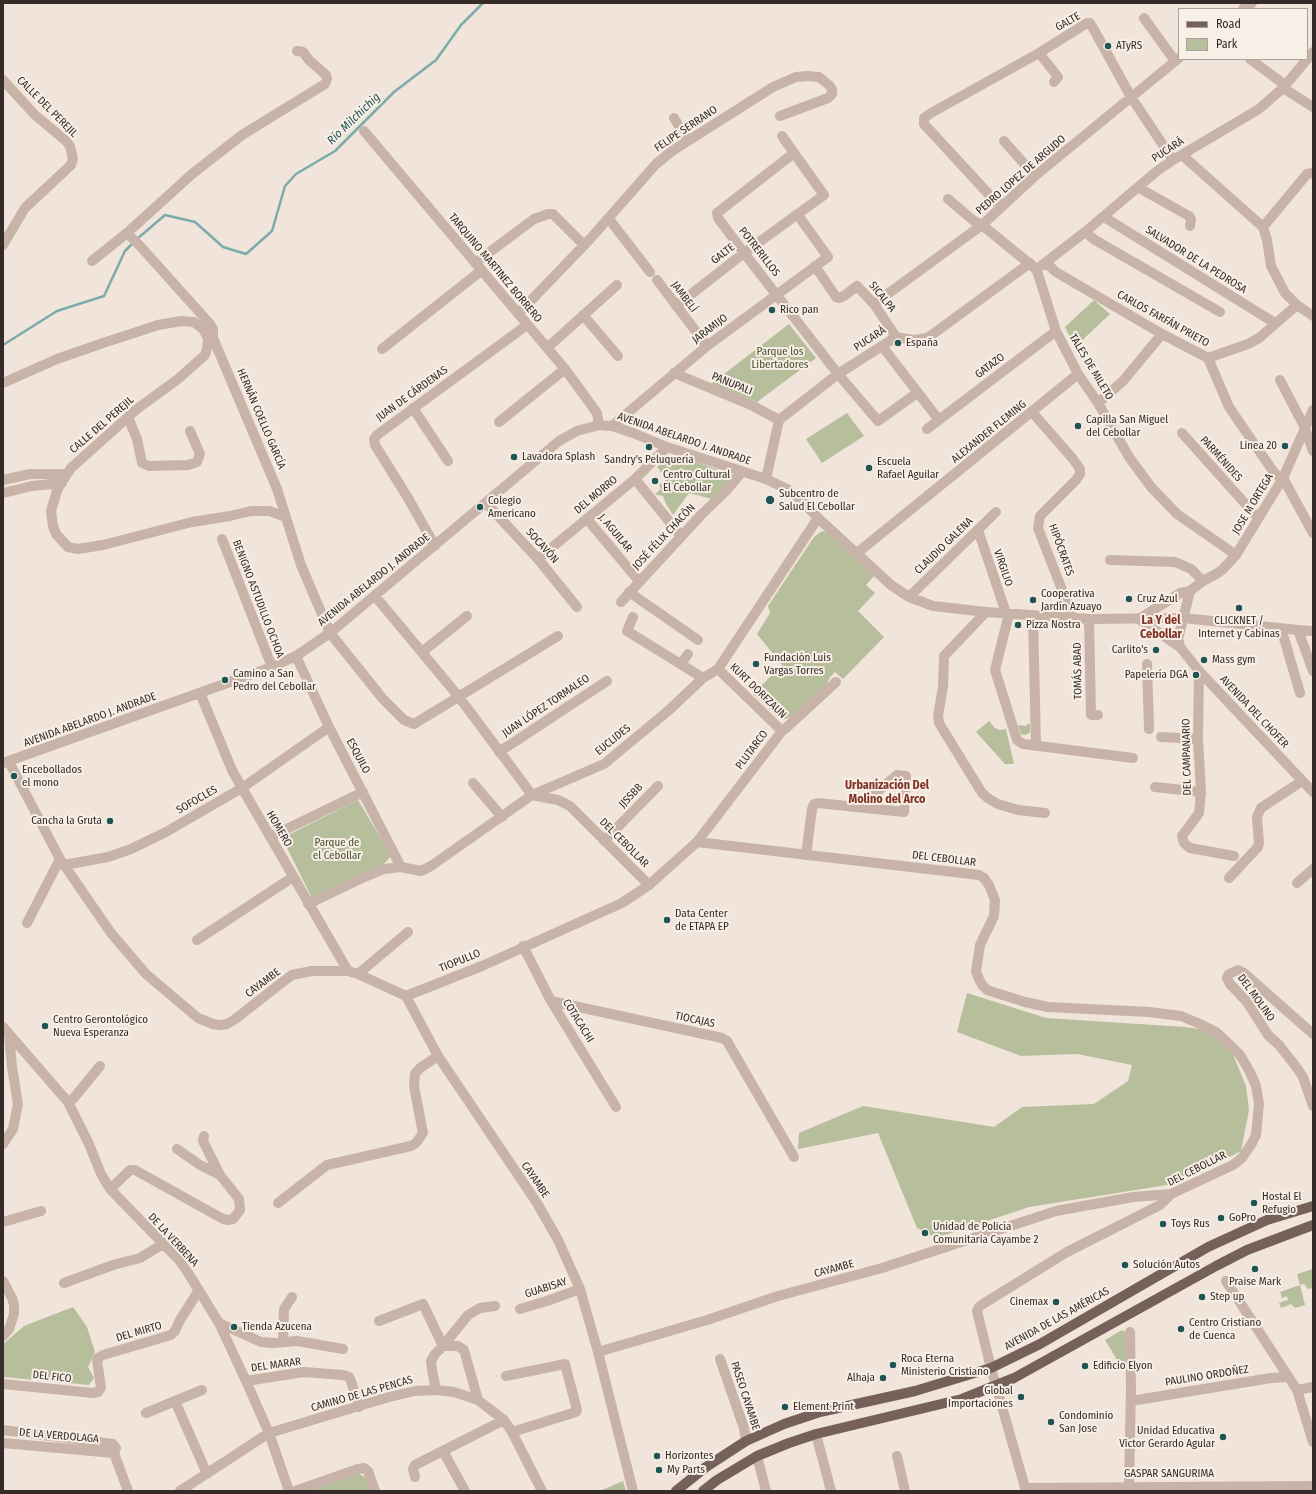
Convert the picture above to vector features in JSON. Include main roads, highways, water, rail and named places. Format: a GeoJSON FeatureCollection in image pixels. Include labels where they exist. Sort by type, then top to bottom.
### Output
{"type":"FeatureCollection","features":[{"type":"Feature","properties":{"kind":"main road","name":"AVENIDA DE LAS AMÉRICAS"},"geometry":{"type":"LineString","coordinates":[[676,1491],[706,1467],[746,1441],[784,1424],[820,1412],[915,1391],[992,1368],[1040,1344],[1208,1247],[1267,1220],[1313,1206]]}},
{"type":"Feature","properties":{"kind":"main road"},"geometry":{"type":"LineString","coordinates":[[703,1491],[717,1480],[758,1456],[789,1442],[952,1401],[997,1386],[1048,1360],[1216,1266],[1254,1247],[1313,1225]]}},
{"type":"Feature","properties":{"kind":"waterway","name":"Río Milchichig"},"geometry":{"type":"LineString","coordinates":[[137,239],[165,215],[195,222],[223,247],[246,254],[272,231],[285,186],[296,174],[335,151],[394,92],[436,60],[461,25],[483,3]]}},
{"type":"Feature","properties":{"kind":"waterway","name":"Río Milchichig"},"geometry":{"type":"LineString","coordinates":[[3,345],[57,311],[104,296],[125,251],[134,242]]}},
{"type":"Feature","properties":{"kind":"place","name":"ATyRS"},"geometry":{"type":"Point","coordinates":[1108,46]}},
{"type":"Feature","properties":{"kind":"place","name":"Rico pan"},"geometry":{"type":"Point","coordinates":[772,310]}},
{"type":"Feature","properties":{"kind":"place","name":"España"},"geometry":{"type":"Point","coordinates":[898,343]}},
{"type":"Feature","properties":{"kind":"place","name":"Capilla San Miguel del Cebollar"},"geometry":{"type":"Point","coordinates":[1078,426]}},
{"type":"Feature","properties":{"kind":"place","name":"Linea 20"},"geometry":{"type":"Point","coordinates":[1285,446]}},
{"type":"Feature","properties":{"kind":"place","name":"Sandry's Peluquería"},"geometry":{"type":"Point","coordinates":[649,447]}},
{"type":"Feature","properties":{"kind":"place","name":"Lavadora Splash"},"geometry":{"type":"Point","coordinates":[514,457]}},
{"type":"Feature","properties":{"kind":"place","name":"Escuela Rafael Aguilar"},"geometry":{"type":"Point","coordinates":[869,468]}},
{"type":"Feature","properties":{"kind":"place","name":"Centro Cultural El Cebollar"},"geometry":{"type":"Point","coordinates":[655,481]}},
{"type":"Feature","properties":{"kind":"place","name":"Subcentro de Salud El Cebollar"},"geometry":{"type":"Point","coordinates":[770,500]}},
{"type":"Feature","properties":{"kind":"place","name":"Colegio Americano"},"geometry":{"type":"Point","coordinates":[480,507]}},
{"type":"Feature","properties":{"kind":"place","name":"Cruz Azul"},"geometry":{"type":"Point","coordinates":[1129,599]}},
{"type":"Feature","properties":{"kind":"place","name":"Cooperativa Jardín Azuayo"},"geometry":{"type":"Point","coordinates":[1033,600]}},
{"type":"Feature","properties":{"kind":"place","name":"CLICKNET / Internet y Cabinas"},"geometry":{"type":"Point","coordinates":[1239,608]}},
{"type":"Feature","properties":{"kind":"place","name":"Pizza Nostra"},"geometry":{"type":"Point","coordinates":[1018,625]}},
{"type":"Feature","properties":{"kind":"place","name":"Carlito's"},"geometry":{"type":"Point","coordinates":[1156,650]}},
{"type":"Feature","properties":{"kind":"place","name":"Mass gym"},"geometry":{"type":"Point","coordinates":[1204,660]}},
{"type":"Feature","properties":{"kind":"place","name":"Fundación Luis Vargas Torres"},"geometry":{"type":"Point","coordinates":[756,664]}},
{"type":"Feature","properties":{"kind":"place","name":"Papelería DGA"},"geometry":{"type":"Point","coordinates":[1196,675]}},
{"type":"Feature","properties":{"kind":"place","name":"Camino a San Pedro del Cebollar"},"geometry":{"type":"Point","coordinates":[225,680]}},
{"type":"Feature","properties":{"kind":"place","name":"Encebollados el mono"},"geometry":{"type":"Point","coordinates":[14,776]}},
{"type":"Feature","properties":{"kind":"place","name":"Cancha la Gruta"},"geometry":{"type":"Point","coordinates":[110,821]}},
{"type":"Feature","properties":{"kind":"place","name":"Data Center de ETAPA EP"},"geometry":{"type":"Point","coordinates":[667,920]}},
{"type":"Feature","properties":{"kind":"place","name":"Centro Gerontológico Nueva Esperanza"},"geometry":{"type":"Point","coordinates":[45,1026]}},
{"type":"Feature","properties":{"kind":"place","name":"Hostal El Refugio"},"geometry":{"type":"Point","coordinates":[1254,1203]}},
{"type":"Feature","properties":{"kind":"place","name":"GoPro"},"geometry":{"type":"Point","coordinates":[1221,1218]}},
{"type":"Feature","properties":{"kind":"place","name":"Toys Rus"},"geometry":{"type":"Point","coordinates":[1163,1224]}},
{"type":"Feature","properties":{"kind":"place","name":"Unidad de Policía Comunitaria Cayambe 2"},"geometry":{"type":"Point","coordinates":[925,1233]}},
{"type":"Feature","properties":{"kind":"place","name":"Solución Autos"},"geometry":{"type":"Point","coordinates":[1125,1265]}},
{"type":"Feature","properties":{"kind":"place","name":"Praise Mark"},"geometry":{"type":"Point","coordinates":[1255,1269]}},
{"type":"Feature","properties":{"kind":"place","name":"Step up"},"geometry":{"type":"Point","coordinates":[1202,1297]}},
{"type":"Feature","properties":{"kind":"place","name":"Cinemax"},"geometry":{"type":"Point","coordinates":[1056,1302]}},
{"type":"Feature","properties":{"kind":"place","name":"Tienda Azucena"},"geometry":{"type":"Point","coordinates":[234,1327]}},
{"type":"Feature","properties":{"kind":"place","name":"Centro Cristiano de Cuenca"},"geometry":{"type":"Point","coordinates":[1181,1329]}},
{"type":"Feature","properties":{"kind":"place","name":"Roca Eterna Ministerio Cristiano"},"geometry":{"type":"Point","coordinates":[893,1365]}},
{"type":"Feature","properties":{"kind":"place","name":"Edificio Elyon"},"geometry":{"type":"Point","coordinates":[1085,1366]}},
{"type":"Feature","properties":{"kind":"place","name":"Alhaja"},"geometry":{"type":"Point","coordinates":[883,1378]}},
{"type":"Feature","properties":{"kind":"place","name":"Global Importaciones"},"geometry":{"type":"Point","coordinates":[1021,1397]}},
{"type":"Feature","properties":{"kind":"place","name":"Element Print"},"geometry":{"type":"Point","coordinates":[785,1407]}},
{"type":"Feature","properties":{"kind":"place","name":"Condominio San Jose"},"geometry":{"type":"Point","coordinates":[1051,1422]}},
{"type":"Feature","properties":{"kind":"place","name":"Unidad Educativa Victor Gerardo Agular"},"geometry":{"type":"Point","coordinates":[1223,1437]}},
{"type":"Feature","properties":{"kind":"place","name":"Horizontes"},"geometry":{"type":"Point","coordinates":[657,1456]}},
{"type":"Feature","properties":{"kind":"place","name":"My Parts"},"geometry":{"type":"Point","coordinates":[659,1470]}},
{"type":"Feature","properties":{"kind":"district","name":"La Y del Cebollar"},"geometry":{"type":"Point","coordinates":[1161,628]}},
{"type":"Feature","properties":{"kind":"district","name":"Urbanización Del Molino del Arco"},"geometry":{"type":"Point","coordinates":[887,793]}},
{"type":"Feature","properties":{"kind":"park label","name":"Parque los Libertadores"},"geometry":{"type":"Point","coordinates":[780,358]}},
{"type":"Feature","properties":{"kind":"park label","name":"Parque de el Cebollar"},"geometry":{"type":"Point","coordinates":[337,849]}}]}
